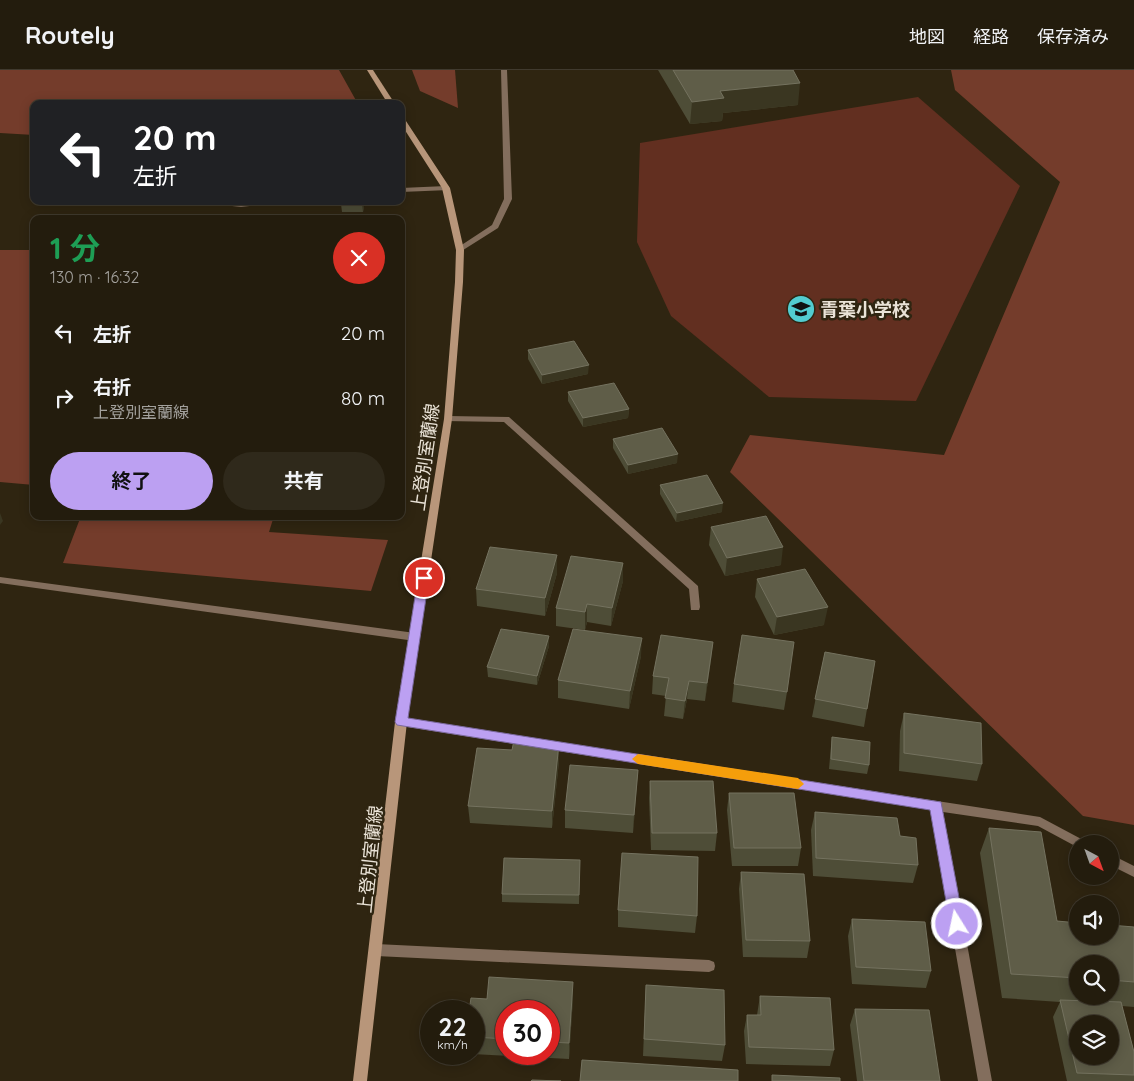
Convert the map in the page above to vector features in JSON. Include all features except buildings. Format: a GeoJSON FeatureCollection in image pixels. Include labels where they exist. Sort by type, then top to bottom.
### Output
{"type":"FeatureCollection","features":[{"type":"Feature","properties":{"kind":"main road"},"geometry":{"type":"LineString","coordinates":[[370,70],[389,100]]}},
{"type":"Feature","properties":{"kind":"main road","name":"上登別室蘭線"},"geometry":{"type":"LineString","coordinates":[[360,1081],[402,722],[448,419],[460,250],[446,188],[405,124]]}},
{"type":"Feature","properties":{"kind":"street"},"geometry":{"type":"LineString","coordinates":[[460,250],[495,226],[508,199],[504,70]]}},
{"type":"Feature","properties":{"kind":"street"},"geometry":{"type":"LineString","coordinates":[[405,190],[446,188]]}},
{"type":"Feature","properties":{"kind":"street"},"geometry":{"type":"LineString","coordinates":[[448,419],[506,419],[694,588],[696,607]]}},
{"type":"Feature","properties":{"kind":"street"},"geometry":{"type":"LineString","coordinates":[[0,580],[415,636]]}},
{"type":"Feature","properties":{"kind":"street"},"geometry":{"type":"LineString","coordinates":[[402,722],[1040,822],[1069,838]]}},
{"type":"Feature","properties":{"kind":"street"},"geometry":{"type":"LineString","coordinates":[[936,805],[985,1081]]}},
{"type":"Feature","properties":{"kind":"street"},"geometry":{"type":"LineString","coordinates":[[1119,864],[1134,872]]}},
{"type":"Feature","properties":{"kind":"street"},"geometry":{"type":"LineString","coordinates":[[376,950],[709,966]]}},
{"type":"Feature","properties":{"kind":"shaded area"},"geometry":{"type":"Polygon","coordinates":[[[0,70],[339,70],[356,100],[30,100],[30,135],[0,133],[0,70]]]}},
{"type":"Feature","properties":{"kind":"shaded area"},"geometry":{"type":"Polygon","coordinates":[[[412,70],[455,70],[458,108],[420,91],[412,70]]]}},
{"type":"Feature","properties":{"kind":"shaded area"},"geometry":{"type":"Polygon","coordinates":[[[951,70],[1134,70],[1134,825],[1083,816],[730,472],[750,435],[944,455],[1060,182],[955,90],[951,70]]]}},
{"type":"Feature","properties":{"kind":"shaded area"},"geometry":{"type":"Polygon","coordinates":[[[918,97],[1020,186],[916,401],[769,397],[671,316],[637,242],[640,143],[918,97]]]}},
{"type":"Feature","properties":{"kind":"shaded area"},"geometry":{"type":"Polygon","coordinates":[[[0,250],[30,250],[30,485],[0,482],[0,250]]]}},
{"type":"Feature","properties":{"kind":"shaded area"},"geometry":{"type":"Polygon","coordinates":[[[79,520],[273,520],[269,532],[388,540],[371,591],[63,563],[79,520]]]}},
{"type":"Feature","properties":{"kind":"slow traffic"},"geometry":{"type":"LineString","coordinates":[[638,759],[798,784]]}},
{"type":"Feature","properties":{"kind":"place","name":"青葉小学校"},"geometry":{"type":"Point","coordinates":[801,309]}},
{"type":"Feature","properties":{"kind":"route"},"geometry":{"type":"LineString","coordinates":[[424,578],[402,722],[936,805],[957,924]]}}]}
